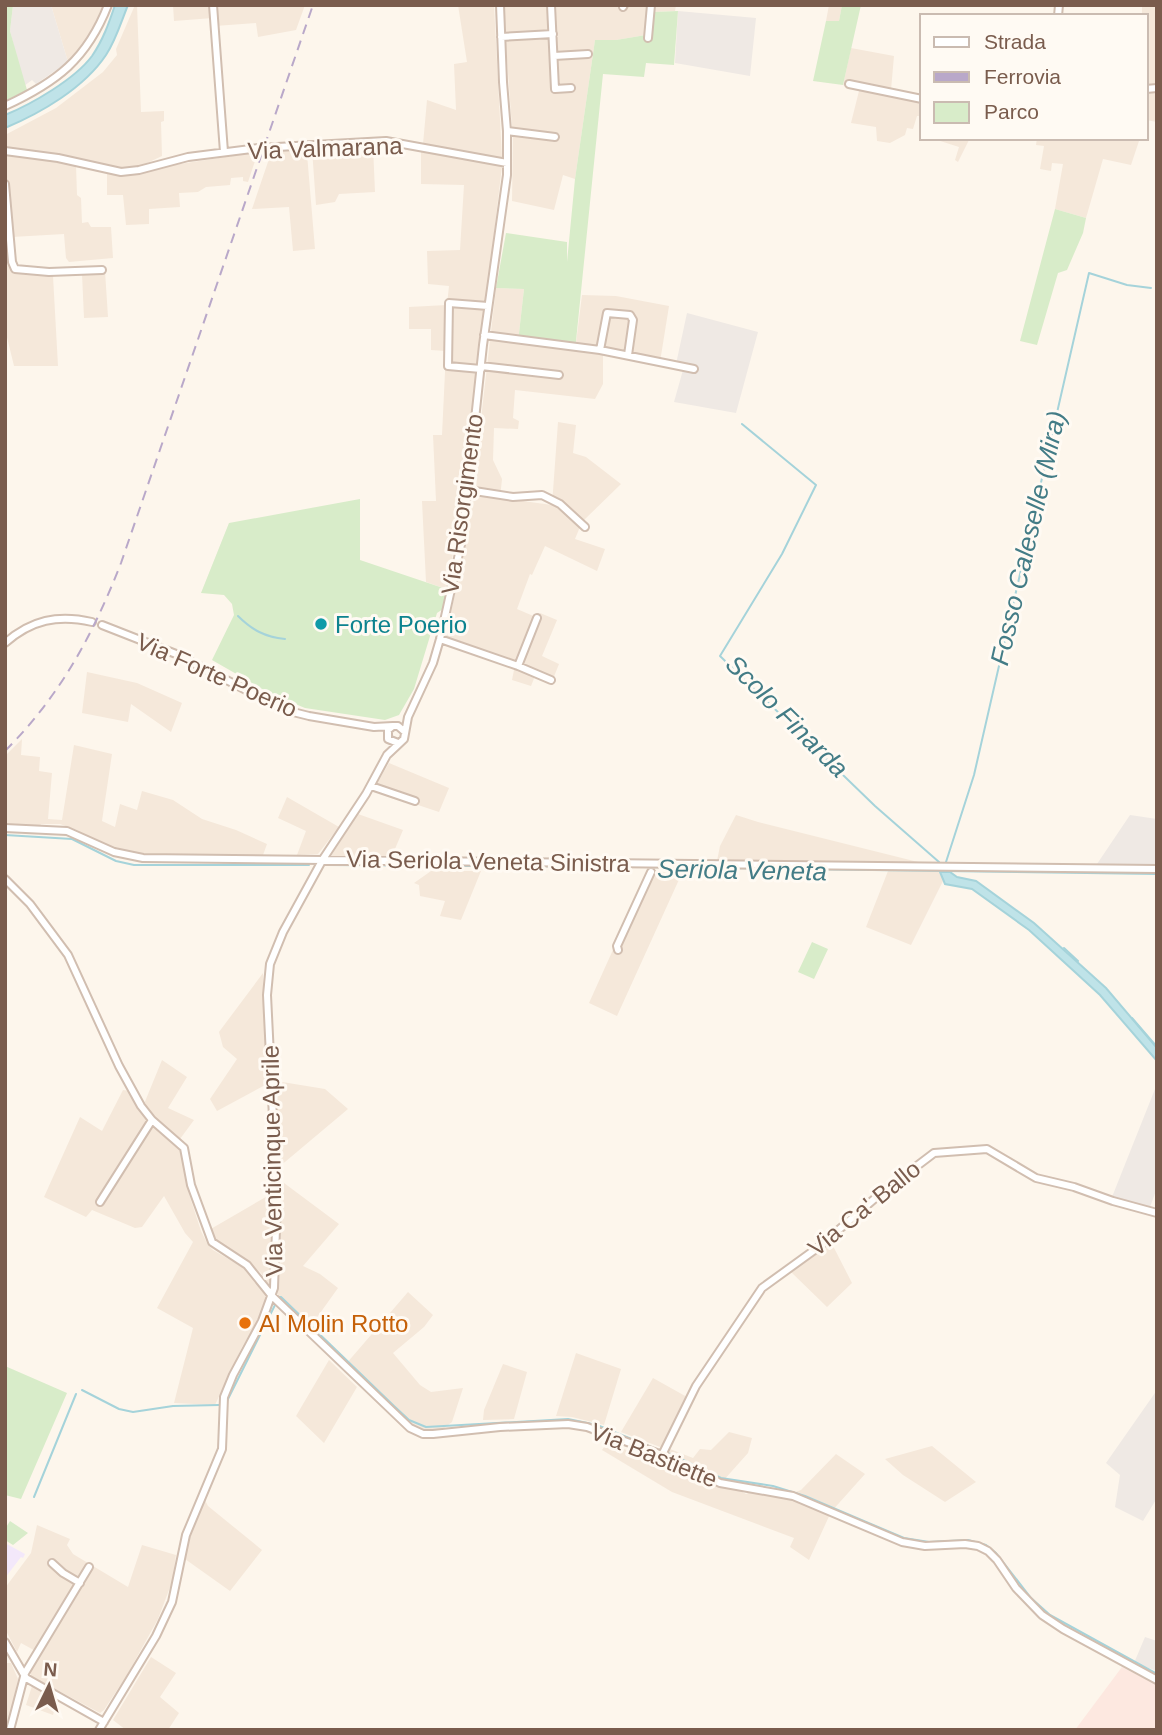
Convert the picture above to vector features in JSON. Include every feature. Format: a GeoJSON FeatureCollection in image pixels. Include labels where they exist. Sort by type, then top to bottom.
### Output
{"type":"FeatureCollection","features":[{"type":"Feature","properties":{"kind":"street"},"geometry":{"type":"LineString","coordinates":[[5,106],[52,79],[79,58],[96,33],[108,5]]}},
{"type":"Feature","properties":{"kind":"street","name":"Via Valmarana"},"geometry":{"type":"LineString","coordinates":[[213,5],[224,152]]}},
{"type":"Feature","properties":{"kind":"street","name":"Via Risorgimento"},"geometry":{"type":"LineString","coordinates":[[323,859],[387,755],[404,739],[408,717],[428,675],[440,639],[462,540],[484,335],[508,163],[500,5]]}},
{"type":"Feature","properties":{"kind":"street"},"geometry":{"type":"LineString","coordinates":[[551,5],[555,89],[571,88]]}},
{"type":"Feature","properties":{"kind":"street"},"geometry":{"type":"LineString","coordinates":[[648,38],[651,5]]}},
{"type":"Feature","properties":{"kind":"street"},"geometry":{"type":"LineString","coordinates":[[501,37],[553,34]]}},
{"type":"Feature","properties":{"kind":"street"},"geometry":{"type":"LineString","coordinates":[[554,57],[587,54]]}},
{"type":"Feature","properties":{"kind":"street"},"geometry":{"type":"LineString","coordinates":[[849,84],[920,99]]}},
{"type":"Feature","properties":{"kind":"street"},"geometry":{"type":"LineString","coordinates":[[507,131],[555,137]]}},
{"type":"Feature","properties":{"kind":"street","name":"Via Valmarana"},"geometry":{"type":"LineString","coordinates":[[5,151],[58,158],[121,172],[224,152],[386,141],[508,163]]}},
{"type":"Feature","properties":{"kind":"street"},"geometry":{"type":"LineString","coordinates":[[5,184],[12,262],[15,269],[49,272],[102,270]]}},
{"type":"Feature","properties":{"kind":"street"},"geometry":{"type":"LineString","coordinates":[[488,306],[449,303],[448,366],[559,375]]}},
{"type":"Feature","properties":{"kind":"street"},"geometry":{"type":"LineString","coordinates":[[600,351],[607,313],[630,315],[633,320],[628,355]]}},
{"type":"Feature","properties":{"kind":"street"},"geometry":{"type":"LineString","coordinates":[[484,335],[628,355],[694,369]]}},
{"type":"Feature","properties":{"kind":"street"},"geometry":{"type":"LineString","coordinates":[[468,490],[513,497],[542,495],[560,504],[585,527]]}},
{"type":"Feature","properties":{"kind":"street"},"geometry":{"type":"LineString","coordinates":[[5,643],[27,627],[47,620],[72,618],[92,622]]}},
{"type":"Feature","properties":{"kind":"street"},"geometry":{"type":"LineString","coordinates":[[518,666],[537,618]]}},
{"type":"Feature","properties":{"kind":"street","name":"Via Forte Poerio"},"geometry":{"type":"LineString","coordinates":[[102,625],[176,654],[285,710],[374,727]]}},
{"type":"Feature","properties":{"kind":"street"},"geometry":{"type":"LineString","coordinates":[[440,639],[551,680]]}},
{"type":"Feature","properties":{"kind":"street","name":"Via Risorgimento"},"geometry":{"type":"LineString","coordinates":[[387,755],[388,730],[408,717]]}},
{"type":"Feature","properties":{"kind":"street"},"geometry":{"type":"LineString","coordinates":[[374,727],[394,726],[405,732]]}},
{"type":"Feature","properties":{"kind":"street"},"geometry":{"type":"LineString","coordinates":[[374,727],[398,743]]}},
{"type":"Feature","properties":{"kind":"street"},"geometry":{"type":"LineString","coordinates":[[370,786],[415,801]]}},
{"type":"Feature","properties":{"kind":"street","name":"Via Seriola Veneta Sinistra"},"geometry":{"type":"LineString","coordinates":[[5,828],[67,831],[114,852],[135,858],[1157,869]]}},
{"type":"Feature","properties":{"kind":"street","name":"Via Venticinque Aprile"},"geometry":{"type":"LineString","coordinates":[[99,1730],[156,1636],[172,1602],[186,1535],[222,1449],[224,1398],[272,1296],[276,1267],[277,1199],[268,971],[283,932],[323,859]]}},
{"type":"Feature","properties":{"kind":"street"},"geometry":{"type":"LineString","coordinates":[[618,950],[651,872]]}},
{"type":"Feature","properties":{"kind":"street","name":"Via Bastiette"},"geometry":{"type":"LineString","coordinates":[[5,879],[30,904],[68,956],[137,1099],[152,1120],[184,1148],[191,1185],[212,1242],[247,1265],[272,1296],[399,1420],[417,1432],[433,1434],[568,1424],[593,1429],[662,1455],[720,1483],[793,1496],[902,1542],[925,1546],[965,1544],[981,1547],[997,1560],[1016,1588],[1042,1615],[1157,1679]]}},
{"type":"Feature","properties":{"kind":"street"},"geometry":{"type":"LineString","coordinates":[[100,1202],[152,1120]]}},
{"type":"Feature","properties":{"kind":"street","name":"Via Ca' Ballo"},"geometry":{"type":"LineString","coordinates":[[662,1455],[696,1386],[762,1287],[820,1246],[880,1194],[934,1153],[987,1149],[1036,1178],[1157,1213]]}},
{"type":"Feature","properties":{"kind":"street"},"geometry":{"type":"LineString","coordinates":[[52,1563],[80,1583]]}},
{"type":"Feature","properties":{"kind":"street"},"geometry":{"type":"LineString","coordinates":[[10,1730],[24,1677],[89,1567]]}},
{"type":"Feature","properties":{"kind":"street"},"geometry":{"type":"LineString","coordinates":[[5,1642],[24,1677],[104,1722]]}},
{"type":"Feature","properties":{"kind":"street"},"geometry":{"type":"LineString","coordinates":[[5,1661],[13,1657]]}},
{"type":"Feature","properties":{"kind":"shaded area"},"geometry":{"type":"Polygon","coordinates":[[[13,5],[51,5],[68,62],[36,84],[32,80],[24,86],[10,31],[13,5]]]}},
{"type":"Feature","properties":{"kind":"shaded area"},"geometry":{"type":"Polygon","coordinates":[[[51,5],[103,5],[84,47],[68,62],[51,5]]]}},
{"type":"Feature","properties":{"kind":"shaded area"},"geometry":{"type":"Polygon","coordinates":[[[135,5],[141,112],[164,111],[164,121],[161,122],[162,156],[143,165],[122,169],[61,155],[5,148],[5,135],[56,108],[103,72],[117,55],[116,49],[135,5]]]}},
{"type":"Feature","properties":{"kind":"shaded area"},"geometry":{"type":"Polygon","coordinates":[[[173,5],[305,5],[296,30],[258,37],[256,23],[215,26],[213,18],[174,21],[173,5]]]}},
{"type":"Feature","properties":{"kind":"shaded area"},"geometry":{"type":"Polygon","coordinates":[[[458,5],[494,5],[502,158],[423,144],[427,100],[456,110],[454,64],[467,62],[458,5]]]}},
{"type":"Feature","properties":{"kind":"shaded area"},"geometry":{"type":"Polygon","coordinates":[[[503,5],[676,5],[675,11],[653,12],[646,35],[595,40],[575,179],[563,175],[554,210],[512,201],[513,134],[544,138],[512,127],[503,5]]]}},
{"type":"Feature","properties":{"kind":"shaded area"},"geometry":{"type":"Polygon","coordinates":[[[829,5],[842,5],[839,21],[826,21],[829,5]]]}},
{"type":"Feature","properties":{"kind":"shaded area"},"geometry":{"type":"Polygon","coordinates":[[[1142,5],[1157,5],[1157,86],[1148,87],[1148,14],[1142,14],[1142,5]]]}},
{"type":"Feature","properties":{"kind":"shaded area"},"geometry":{"type":"Polygon","coordinates":[[[678,11],[756,18],[750,76],[675,63],[678,11]]]}},
{"type":"Feature","properties":{"kind":"shaded area"},"geometry":{"type":"Polygon","coordinates":[[[851,48],[894,56],[891,90],[920,94],[920,116],[917,116],[913,129],[907,128],[905,135],[890,143],[877,141],[876,127],[851,123],[859,91],[843,85],[851,48]]]}},
{"type":"Feature","properties":{"kind":"shaded area"},"geometry":{"type":"Polygon","coordinates":[[[1148,92],[1157,92],[1157,122],[1148,120],[1148,92]]]}},
{"type":"Feature","properties":{"kind":"shaded area"},"geometry":{"type":"Polygon","coordinates":[[[937,140],[969,140],[958,162],[955,160],[959,147],[937,140]]]}},
{"type":"Feature","properties":{"kind":"shaded area"},"geometry":{"type":"Polygon","coordinates":[[[1037,140],[1139,140],[1131,165],[1103,159],[1086,218],[1055,209],[1063,164],[1052,163],[1051,171],[1040,169],[1044,146],[1036,145],[1037,140]]]}},
{"type":"Feature","properties":{"kind":"shaded area"},"geometry":{"type":"Polygon","coordinates":[[[373,146],[375,192],[339,194],[335,202],[316,205],[312,149],[373,146]]]}},
{"type":"Feature","properties":{"kind":"shaded area"},"geometry":{"type":"Polygon","coordinates":[[[302,148],[307,154],[315,249],[293,251],[289,207],[252,209],[270,156],[273,156],[273,149],[302,148]]]}},
{"type":"Feature","properties":{"kind":"shaded area"},"geometry":{"type":"Polygon","coordinates":[[[421,150],[502,166],[461,513],[446,589],[426,582],[422,501],[436,501],[433,435],[442,435],[446,351],[431,350],[431,329],[409,329],[409,307],[447,305],[449,286],[428,284],[427,251],[460,250],[464,185],[421,184],[421,150]]]}},
{"type":"Feature","properties":{"kind":"shaded area"},"geometry":{"type":"Polygon","coordinates":[[[258,152],[248,182],[243,181],[243,177],[231,178],[230,185],[179,193],[180,207],[149,209],[149,224],[126,225],[123,195],[107,195],[107,172],[115,174],[258,152]]]}},
{"type":"Feature","properties":{"kind":"shaded area"},"geometry":{"type":"Polygon","coordinates":[[[5,154],[76,165],[82,223],[88,222],[91,227],[111,227],[113,258],[69,262],[66,258],[64,234],[12,237],[5,154]]]}},
{"type":"Feature","properties":{"kind":"shaded area"},"geometry":{"type":"Polygon","coordinates":[[[5,217],[9,267],[12,267],[12,271],[53,276],[58,366],[14,366],[5,329],[5,217]]]}},
{"type":"Feature","properties":{"kind":"shaded area"},"geometry":{"type":"Polygon","coordinates":[[[105,271],[108,317],[84,318],[82,274],[105,271]]]}},
{"type":"Feature","properties":{"kind":"shaded area"},"geometry":{"type":"Polygon","coordinates":[[[496,288],[524,289],[518,342],[575,351],[582,295],[616,296],[669,306],[660,362],[603,350],[603,384],[595,399],[515,390],[513,418],[519,421],[518,429],[494,428],[493,460],[502,479],[500,498],[552,505],[558,422],[576,425],[573,453],[586,457],[621,484],[582,522],[575,539],[605,549],[597,571],[545,546],[532,575],[530,574],[517,609],[538,618],[540,613],[557,620],[542,656],[559,664],[553,679],[537,671],[531,686],[512,680],[515,665],[445,638],[467,541],[496,288]]]}},
{"type":"Feature","properties":{"kind":"shaded area"},"geometry":{"type":"Polygon","coordinates":[[[687,313],[758,332],[736,413],[674,402],[683,370],[676,364],[687,313]]]}},
{"type":"Feature","properties":{"kind":"shaded area"},"geometry":{"type":"Polygon","coordinates":[[[87,672],[137,683],[182,703],[171,732],[131,704],[128,722],[82,713],[87,672]]]}},
{"type":"Feature","properties":{"kind":"shaded area"},"geometry":{"type":"Polygon","coordinates":[[[22,739],[21,755],[40,757],[39,771],[52,773],[48,819],[62,820],[74,745],[112,754],[102,821],[115,827],[120,804],[137,810],[142,791],[173,800],[202,819],[267,844],[263,855],[131,854],[114,850],[60,824],[5,825],[5,756],[22,739]]]}},
{"type":"Feature","properties":{"kind":"shaded area"},"geometry":{"type":"Polygon","coordinates":[[[389,763],[449,788],[439,812],[373,790],[389,763]]]}},
{"type":"Feature","properties":{"kind":"shaded area"},"geometry":{"type":"Polygon","coordinates":[[[287,797],[339,827],[318,854],[297,855],[306,831],[278,818],[287,797]]]}},
{"type":"Feature","properties":{"kind":"shaded area"},"geometry":{"type":"Polygon","coordinates":[[[358,814],[403,830],[392,856],[331,856],[358,814]]]}},
{"type":"Feature","properties":{"kind":"shaded area"},"geometry":{"type":"Polygon","coordinates":[[[736,815],[918,862],[717,861],[720,846],[736,815]]]}},
{"type":"Feature","properties":{"kind":"shaded area"},"geometry":{"type":"Polygon","coordinates":[[[1130,815],[1157,819],[1157,865],[1097,864],[1130,815]]]}},
{"type":"Feature","properties":{"kind":"shaded area"},"geometry":{"type":"Polygon","coordinates":[[[431,871],[481,871],[461,920],[440,916],[445,901],[420,896],[419,885],[414,883],[431,871]]]}},
{"type":"Feature","properties":{"kind":"shaded area"},"geometry":{"type":"Polygon","coordinates":[[[888,871],[940,872],[943,881],[911,945],[866,927],[888,871]]]}},
{"type":"Feature","properties":{"kind":"shaded area"},"geometry":{"type":"Polygon","coordinates":[[[648,872],[682,873],[617,1016],[589,1003],[648,872]]]}},
{"type":"Feature","properties":{"kind":"shaded area"},"geometry":{"type":"Polygon","coordinates":[[[263,973],[267,1084],[217,1111],[210,1099],[237,1059],[223,1047],[219,1032],[263,973]]]}},
{"type":"Feature","properties":{"kind":"shaded area"},"geometry":{"type":"Polygon","coordinates":[[[162,1060],[187,1077],[168,1108],[194,1120],[180,1139],[152,1116],[144,1104],[162,1060]]]}},
{"type":"Feature","properties":{"kind":"shaded area"},"geometry":{"type":"Polygon","coordinates":[[[276,1081],[325,1089],[348,1109],[279,1167],[276,1081]]]}},
{"type":"Feature","properties":{"kind":"shaded area"},"geometry":{"type":"Polygon","coordinates":[[[1157,1084],[1157,1188],[1150,1207],[1112,1197],[1157,1084]]]}},
{"type":"Feature","properties":{"kind":"shaded area"},"geometry":{"type":"Polygon","coordinates":[[[123,1090],[129,1091],[143,1112],[183,1150],[189,1194],[208,1245],[244,1268],[269,1295],[215,1405],[174,1403],[193,1328],[157,1308],[193,1242],[164,1196],[142,1227],[135,1228],[92,1210],[86,1217],[44,1197],[80,1117],[102,1131],[123,1090]]]}},
{"type":"Feature","properties":{"kind":"shaded area"},"geometry":{"type":"Polygon","coordinates":[[[280,1180],[339,1224],[303,1266],[320,1274],[338,1288],[308,1330],[277,1299],[280,1180]]]}},
{"type":"Feature","properties":{"kind":"shaded area"},"geometry":{"type":"Polygon","coordinates":[[[271,1194],[270,1288],[261,1273],[215,1241],[209,1230],[271,1194]]]}},
{"type":"Feature","properties":{"kind":"shaded area"},"geometry":{"type":"Polygon","coordinates":[[[831,1242],[852,1283],[827,1307],[790,1271],[831,1242]]]}},
{"type":"Feature","properties":{"kind":"shaded area"},"geometry":{"type":"Polygon","coordinates":[[[408,1292],[433,1315],[424,1327],[393,1353],[420,1385],[431,1392],[463,1388],[452,1422],[436,1434],[424,1434],[403,1425],[346,1364],[408,1292]]]}},
{"type":"Feature","properties":{"kind":"shaded area"},"geometry":{"type":"Polygon","coordinates":[[[576,1353],[621,1369],[604,1425],[556,1416],[576,1353]]]}},
{"type":"Feature","properties":{"kind":"shaded area"},"geometry":{"type":"Polygon","coordinates":[[[329,1360],[357,1387],[324,1443],[296,1416],[329,1360]]]}},
{"type":"Feature","properties":{"kind":"shaded area"},"geometry":{"type":"Polygon","coordinates":[[[503,1364],[527,1372],[514,1419],[483,1420],[484,1410],[503,1364]]]}},
{"type":"Feature","properties":{"kind":"shaded area"},"geometry":{"type":"Polygon","coordinates":[[[653,1378],[687,1397],[664,1445],[660,1447],[621,1432],[653,1378]]]}},
{"type":"Feature","properties":{"kind":"shaded area"},"geometry":{"type":"Polygon","coordinates":[[[1157,1390],[1157,1498],[1143,1521],[1115,1507],[1120,1475],[1106,1463],[1157,1390]]]}},
{"type":"Feature","properties":{"kind":"shaded area"},"geometry":{"type":"Polygon","coordinates":[[[729,1432],[752,1438],[748,1453],[723,1481],[746,1494],[757,1489],[787,1495],[801,1490],[836,1454],[865,1474],[831,1512],[809,1560],[790,1547],[794,1538],[672,1492],[602,1450],[607,1443],[660,1462],[664,1461],[670,1449],[693,1458],[700,1449],[711,1450],[729,1432]]]}},
{"type":"Feature","properties":{"kind":"shaded area"},"geometry":{"type":"Polygon","coordinates":[[[932,1446],[976,1482],[945,1502],[903,1475],[885,1459],[932,1446]]]}},
{"type":"Feature","properties":{"kind":"shaded area"},"geometry":{"type":"Polygon","coordinates":[[[205,1500],[208,1506],[262,1550],[230,1591],[185,1559],[191,1530],[205,1500]]]}},
{"type":"Feature","properties":{"kind":"shaded area"},"geometry":{"type":"Polygon","coordinates":[[[37,1525],[70,1539],[67,1545],[73,1554],[128,1587],[142,1545],[176,1555],[172,1582],[158,1619],[127,1675],[100,1713],[31,1676],[30,1672],[41,1654],[21,1643],[17,1652],[5,1629],[5,1588],[31,1553],[37,1525]]]}},
{"type":"Feature","properties":{"kind":"shaded area"},"geometry":{"type":"Polygon","coordinates":[[[5,1543],[25,1554],[5,1578],[5,1543]]]}},
{"type":"Feature","properties":{"kind":"shaded area"},"geometry":{"type":"Polygon","coordinates":[[[1145,1637],[1157,1641],[1157,1671],[1134,1663],[1145,1637]]]}},
{"type":"Feature","properties":{"kind":"shaded area"},"geometry":{"type":"Polygon","coordinates":[[[151,1657],[176,1673],[160,1697],[179,1713],[168,1730],[126,1730],[113,1720],[151,1657]]]}},
{"type":"Feature","properties":{"kind":"shaded area"},"geometry":{"type":"Polygon","coordinates":[[[5,1663],[11,1663],[18,1679],[7,1730],[5,1663]]]}},
{"type":"Feature","properties":{"kind":"shaded area"},"geometry":{"type":"Polygon","coordinates":[[[1122,1667],[1157,1685],[1157,1730],[1075,1730],[1122,1667]]]}},
{"type":"Feature","properties":{"kind":"shaded area"},"geometry":{"type":"Polygon","coordinates":[[[32,1686],[57,1700],[53,1715],[26,1705],[32,1686]]]}},
{"type":"Feature","properties":{"kind":"green space"},"geometry":{"type":"Polygon","coordinates":[[[5,5],[13,5],[10,31],[27,90],[5,101],[5,5]]]}},
{"type":"Feature","properties":{"kind":"green space"},"geometry":{"type":"Polygon","coordinates":[[[842,5],[861,5],[843,85],[813,81],[826,21],[839,21],[842,5]]]}},
{"type":"Feature","properties":{"kind":"green space"},"geometry":{"type":"Polygon","coordinates":[[[678,11],[674,65],[646,63],[644,77],[603,74],[575,351],[518,342],[524,289],[496,288],[506,233],[567,242],[567,262],[575,179],[595,40],[646,35],[653,12],[678,11]]]}},
{"type":"Feature","properties":{"kind":"green space"},"geometry":{"type":"Polygon","coordinates":[[[1055,209],[1086,218],[1083,233],[1067,270],[1058,273],[1037,345],[1020,341],[1055,209]]]}},
{"type":"Feature","properties":{"kind":"green space"},"geometry":{"type":"Polygon","coordinates":[[[360,499],[360,560],[446,589],[443,609],[437,613],[414,689],[399,715],[385,720],[305,708],[271,694],[212,660],[234,615],[232,604],[224,595],[201,593],[229,523],[360,499]]]}},
{"type":"Feature","properties":{"kind":"green space"},"geometry":{"type":"Polygon","coordinates":[[[812,942],[828,949],[814,979],[798,972],[812,942]]]}},
{"type":"Feature","properties":{"kind":"green space"},"geometry":{"type":"Polygon","coordinates":[[[5,1366],[67,1393],[21,1499],[5,1495],[5,1366]]]}},
{"type":"Feature","properties":{"kind":"green space"},"geometry":{"type":"Polygon","coordinates":[[[10,1521],[28,1533],[13,1545],[5,1540],[5,1529],[10,1521]]]}},
{"type":"Feature","properties":{"kind":"water"},"geometry":{"type":"Polygon","coordinates":[[[115,5],[128,5],[113,43],[97,67],[61,98],[5,128],[5,115],[52,90],[84,65],[99,44],[115,5]]]}},
{"type":"Feature","properties":{"kind":"water"},"geometry":{"type":"Polygon","coordinates":[[[940,872],[950,872],[957,877],[976,881],[1034,923],[1106,988],[1157,1048],[1157,1061],[1100,995],[1029,930],[972,889],[945,884],[940,872]]]}},
{"type":"Feature","properties":{"kind":"waterway","name":"Fosso Caleselle (Mira)"},"geometry":{"type":"LineString","coordinates":[[946,862],[974,775],[1089,273],[1127,285],[1151,288]]}},
{"type":"Feature","properties":{"kind":"waterway","name":"Scolo Finarda"},"geometry":{"type":"LineString","coordinates":[[742,424],[816,485],[782,554],[720,656],[875,806],[939,862]]}},
{"type":"Feature","properties":{"kind":"waterway"},"geometry":{"type":"LineString","coordinates":[[238,616],[259,632],[285,639]]}},
{"type":"Feature","properties":{"kind":"waterway","name":"Seriola Veneta"},"geometry":{"type":"LineString","coordinates":[[5,835],[72,839],[116,861],[134,865],[309,865]]}},
{"type":"Feature","properties":{"kind":"waterway","name":"Seriola Veneta"},"geometry":{"type":"LineString","coordinates":[[327,865],[1157,874]]}},
{"type":"Feature","properties":{"kind":"waterway","name":"Scolo Finarda"},"geometry":{"type":"LineString","coordinates":[[1064,948],[1078,961]]}},
{"type":"Feature","properties":{"kind":"waterway","name":"Scolo Finarda"},"geometry":{"type":"LineString","coordinates":[[1132,1018],[1157,1047]]}},
{"type":"Feature","properties":{"kind":"waterway"},"geometry":{"type":"LineString","coordinates":[[279,1297],[409,1420],[426,1427],[568,1419],[597,1425],[656,1449]]}},
{"type":"Feature","properties":{"kind":"waterway"},"geometry":{"type":"LineString","coordinates":[[227,1401],[276,1303]]}},
{"type":"Feature","properties":{"kind":"waterway"},"geometry":{"type":"LineString","coordinates":[[82,1390],[119,1409],[133,1412],[173,1406],[219,1405]]}},
{"type":"Feature","properties":{"kind":"waterway"},"geometry":{"type":"LineString","coordinates":[[34,1497],[76,1394]]}},
{"type":"Feature","properties":{"kind":"waterway"},"geometry":{"type":"LineString","coordinates":[[668,1453],[721,1478],[773,1486],[805,1496],[904,1538],[929,1542],[968,1540],[986,1545],[996,1553],[1031,1598],[1050,1615],[1157,1674]]}},
{"type":"Feature","properties":{"kind":"railway"},"geometry":{"type":"LineString","coordinates":[[5,751],[42,709],[73,663],[99,615],[121,563],[313,5]]}},
{"type":"Feature","properties":{"kind":"place","name":"Forte Poerio"},"geometry":{"type":"Point","coordinates":[321,624]}},
{"type":"Feature","properties":{"kind":"place","name":"Al Molin Rotto"},"geometry":{"type":"Point","coordinates":[245,1323]}}]}
